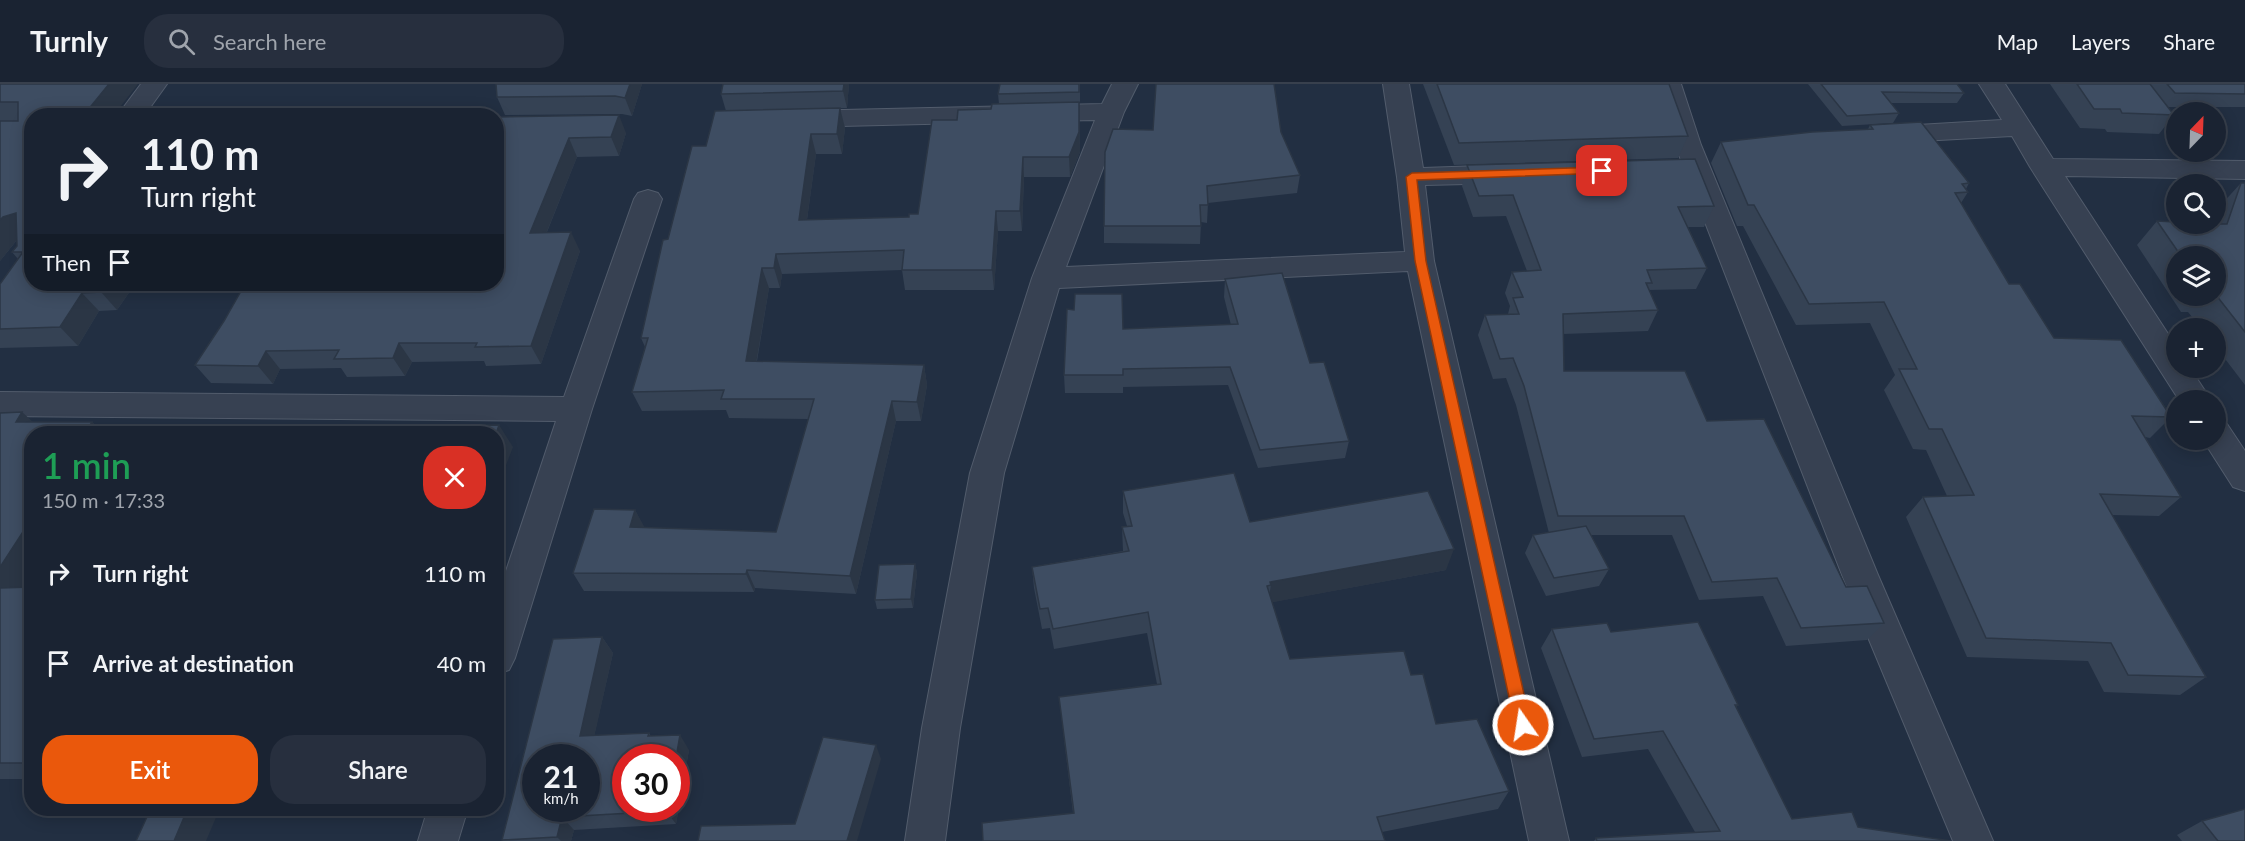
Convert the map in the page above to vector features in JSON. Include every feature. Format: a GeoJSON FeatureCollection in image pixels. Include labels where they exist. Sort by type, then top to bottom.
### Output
{"type":"FeatureCollection","features":[{"type":"Feature","properties":{"kind":"street"},"geometry":{"type":"LineString","coordinates":[[136,108],[154,84]]}},
{"type":"Feature","properties":{"kind":"street"},"geometry":{"type":"LineString","coordinates":[[1396,84],[1412,177],[1420,261],[1549,841]]}},
{"type":"Feature","properties":{"kind":"street"},"geometry":{"type":"LineString","coordinates":[[1668,84],[1693,156],[1860,575],[1973,841]]}},
{"type":"Feature","properties":{"kind":"street"},"geometry":{"type":"LineString","coordinates":[[1992,84],[2043,167],[2188,390]]}},
{"type":"Feature","properties":{"kind":"street"},"geometry":{"type":"LineString","coordinates":[[776,119],[1118,98],[1047,278],[987,473],[941,729],[925,841]]}},
{"type":"Feature","properties":{"kind":"street"},"geometry":{"type":"LineString","coordinates":[[1854,136],[2020,128]]}},
{"type":"Feature","properties":{"kind":"street"},"geometry":{"type":"LineString","coordinates":[[2043,167],[2245,170]]}},
{"type":"Feature","properties":{"kind":"street"},"geometry":{"type":"LineString","coordinates":[[1412,177],[1531,173]]}},
{"type":"Feature","properties":{"kind":"street"},"geometry":{"type":"LineString","coordinates":[[504,633],[576,409],[648,199]]}},
{"type":"Feature","properties":{"kind":"street"},"geometry":{"type":"LineString","coordinates":[[1047,278],[1420,261]]}},
{"type":"Feature","properties":{"kind":"street"},"geometry":{"type":"LineString","coordinates":[[0,404],[576,409]]}},
{"type":"Feature","properties":{"kind":"street"},"geometry":{"type":"LineString","coordinates":[[2226,449],[2245,478]]}},
{"type":"Feature","properties":{"kind":"street"},"geometry":{"type":"LineString","coordinates":[[438,841],[446,816]]}},
{"type":"Feature","properties":{"kind":"building"},"geometry":{"type":"Polygon","coordinates":[[[0,84],[109,84],[90,108],[24,108],[24,291],[102,291],[82,293],[60,327],[0,329],[0,284],[23,252],[12,252],[17,246],[16,213],[0,220],[0,121],[18,121],[18,102],[0,102],[0,84]]]}},
{"type":"Feature","properties":{"kind":"building"},"geometry":{"type":"Polygon","coordinates":[[[496,84],[630,84],[625,98],[615,96],[497,97],[496,84]]]}},
{"type":"Feature","properties":{"kind":"building"},"geometry":{"type":"Polygon","coordinates":[[[723,84],[844,84],[843,91],[721,94],[723,84]]]}},
{"type":"Feature","properties":{"kind":"building"},"geometry":{"type":"Polygon","coordinates":[[[1000,84],[1079,84],[1079,92],[998,94],[1000,84]]]}},
{"type":"Feature","properties":{"kind":"building"},"geometry":{"type":"Polygon","coordinates":[[[1156,84],[1274,84],[1281,132],[1300,175],[1207,186],[1208,205],[1200,205],[1201,226],[1104,226],[1105,152],[1113,129],[1153,130],[1156,84]]]}},
{"type":"Feature","properties":{"kind":"building"},"geometry":{"type":"Polygon","coordinates":[[[1437,84],[1669,84],[1688,136],[1459,143],[1437,84]]]}},
{"type":"Feature","properties":{"kind":"building"},"geometry":{"type":"Polygon","coordinates":[[[1821,84],[1957,84],[1964,93],[1882,92],[1899,113],[1847,116],[1821,84]]]}},
{"type":"Feature","properties":{"kind":"building"},"geometry":{"type":"Polygon","coordinates":[[[2077,84],[2150,84],[2166,105],[2166,115],[2122,113],[2120,109],[2094,109],[2077,84]]]}},
{"type":"Feature","properties":{"kind":"building"},"geometry":{"type":"Polygon","coordinates":[[[2167,84],[2245,84],[2245,94],[2175,93],[2167,84]]]}},
{"type":"Feature","properties":{"kind":"building"},"geometry":{"type":"Polygon","coordinates":[[[1079,102],[1079,132],[1069,157],[1023,157],[1020,211],[996,211],[992,270],[902,270],[904,250],[776,254],[774,268],[762,268],[746,361],[924,365],[917,402],[892,401],[850,576],[747,570],[746,574],[573,573],[594,509],[635,510],[630,527],[776,532],[814,399],[721,399],[724,390],[632,392],[648,338],[641,338],[663,240],[668,239],[692,146],[706,146],[715,111],[840,108],[837,134],[811,134],[799,220],[909,217],[909,214],[918,214],[932,120],[957,120],[958,110],[991,109],[992,104],[1079,102]]]}},
{"type":"Feature","properties":{"kind":"building"},"geometry":{"type":"Polygon","coordinates":[[[619,115],[611,137],[569,138],[530,233],[571,232],[531,346],[475,347],[477,343],[399,343],[393,358],[334,359],[339,350],[266,351],[258,366],[195,365],[241,291],[504,291],[504,117],[619,115]]]}},
{"type":"Feature","properties":{"kind":"building"},"geometry":{"type":"Polygon","coordinates":[[[1921,122],[1969,183],[1962,184],[1968,192],[1955,193],[2009,284],[2020,284],[2054,338],[2121,340],[2166,409],[2166,417],[2132,416],[2181,497],[2100,494],[2206,677],[2128,675],[2111,643],[1986,638],[1923,497],[1974,495],[1942,429],[1929,429],[1899,369],[1917,369],[1884,302],[1809,304],[1754,205],[1748,205],[1721,142],[1812,132],[1873,129],[1870,125],[1921,122]]]}},
{"type":"Feature","properties":{"kind":"building"},"geometry":{"type":"Polygon","coordinates":[[[1695,159],[1714,206],[1678,207],[1707,268],[1647,270],[1652,283],[1646,283],[1658,310],[1563,314],[1564,371],[1685,371],[1707,421],[1764,419],[1846,587],[1867,586],[1884,623],[1801,628],[1777,578],[1712,582],[1684,516],[1558,516],[1524,386],[1513,358],[1500,359],[1485,315],[1519,314],[1513,298],[1523,297],[1512,272],[1541,270],[1513,195],[1479,196],[1467,165],[1695,159]]]}},
{"type":"Feature","properties":{"kind":"building"},"geometry":{"type":"Polygon","coordinates":[[[2241,183],[2245,183],[2245,332],[2225,306],[2226,246],[2174,246],[2157,221],[2166,221],[2166,234],[2226,234],[2227,224],[2241,183]]]}},
{"type":"Feature","properties":{"kind":"building"},"geometry":{"type":"Polygon","coordinates":[[[1282,273],[1310,363],[1324,362],[1349,441],[1260,450],[1230,367],[1123,369],[1123,375],[1064,375],[1067,309],[1074,310],[1075,294],[1122,294],[1123,329],[1238,324],[1225,279],[1282,273]]]}},
{"type":"Feature","properties":{"kind":"building"},"geometry":{"type":"Polygon","coordinates":[[[22,412],[16,422],[92,422],[90,426],[24,426],[24,530],[0,567],[0,413],[22,412]]]}},
{"type":"Feature","properties":{"kind":"building"},"geometry":{"type":"Polygon","coordinates":[[[499,425],[499,426],[308,426],[499,425]]]}},
{"type":"Feature","properties":{"kind":"building"},"geometry":{"type":"Polygon","coordinates":[[[1234,473],[1250,522],[1428,491],[1454,549],[1270,582],[1271,585],[1267,586],[1290,659],[1404,651],[1411,675],[1423,674],[1436,724],[1477,719],[1509,791],[1377,817],[1385,841],[983,841],[982,823],[1074,813],[1059,697],[1161,684],[1148,612],[1053,629],[1048,608],[1040,609],[1032,567],[1129,551],[1122,527],[1132,526],[1123,491],[1234,473]]]}},
{"type":"Feature","properties":{"kind":"building"},"geometry":{"type":"Polygon","coordinates":[[[1586,526],[1609,569],[1554,578],[1533,535],[1586,526]]]}},
{"type":"Feature","properties":{"kind":"building"},"geometry":{"type":"Polygon","coordinates":[[[915,564],[911,599],[875,600],[879,565],[915,564]]]}},
{"type":"Feature","properties":{"kind":"building"},"geometry":{"type":"Polygon","coordinates":[[[24,587],[24,763],[0,763],[0,588],[24,587]]]}},
{"type":"Feature","properties":{"kind":"building"},"geometry":{"type":"Polygon","coordinates":[[[1698,622],[1738,705],[1735,705],[1792,819],[1852,812],[1858,827],[1951,841],[1597,841],[1596,838],[1720,831],[1663,731],[1594,739],[1552,629],[1607,623],[1611,632],[1698,622]]]}},
{"type":"Feature","properties":{"kind":"building"},"geometry":{"type":"Polygon","coordinates":[[[602,637],[580,736],[649,733],[648,736],[680,735],[678,744],[612,744],[612,814],[600,815],[600,744],[526,744],[553,639],[602,637]]]}},
{"type":"Feature","properties":{"kind":"building"},"geometry":{"type":"Polygon","coordinates":[[[823,737],[876,745],[847,841],[698,841],[701,826],[795,824],[823,737]]]}},
{"type":"Feature","properties":{"kind":"building"},"geometry":{"type":"Polygon","coordinates":[[[522,761],[522,822],[561,822],[557,837],[502,840],[522,761]]]}},
{"type":"Feature","properties":{"kind":"building"},"geometry":{"type":"Polygon","coordinates":[[[2245,809],[2245,841],[2218,841],[2202,821],[2245,809]]]}},
{"type":"Feature","properties":{"kind":"building"},"geometry":{"type":"Polygon","coordinates":[[[147,816],[185,816],[174,841],[136,841],[147,816]]]}},
{"type":"Feature","properties":{"kind":"route"},"geometry":{"type":"LineString","coordinates":[[1523,725],[1420,261],[1412,177],[1602,171]]}}]}
